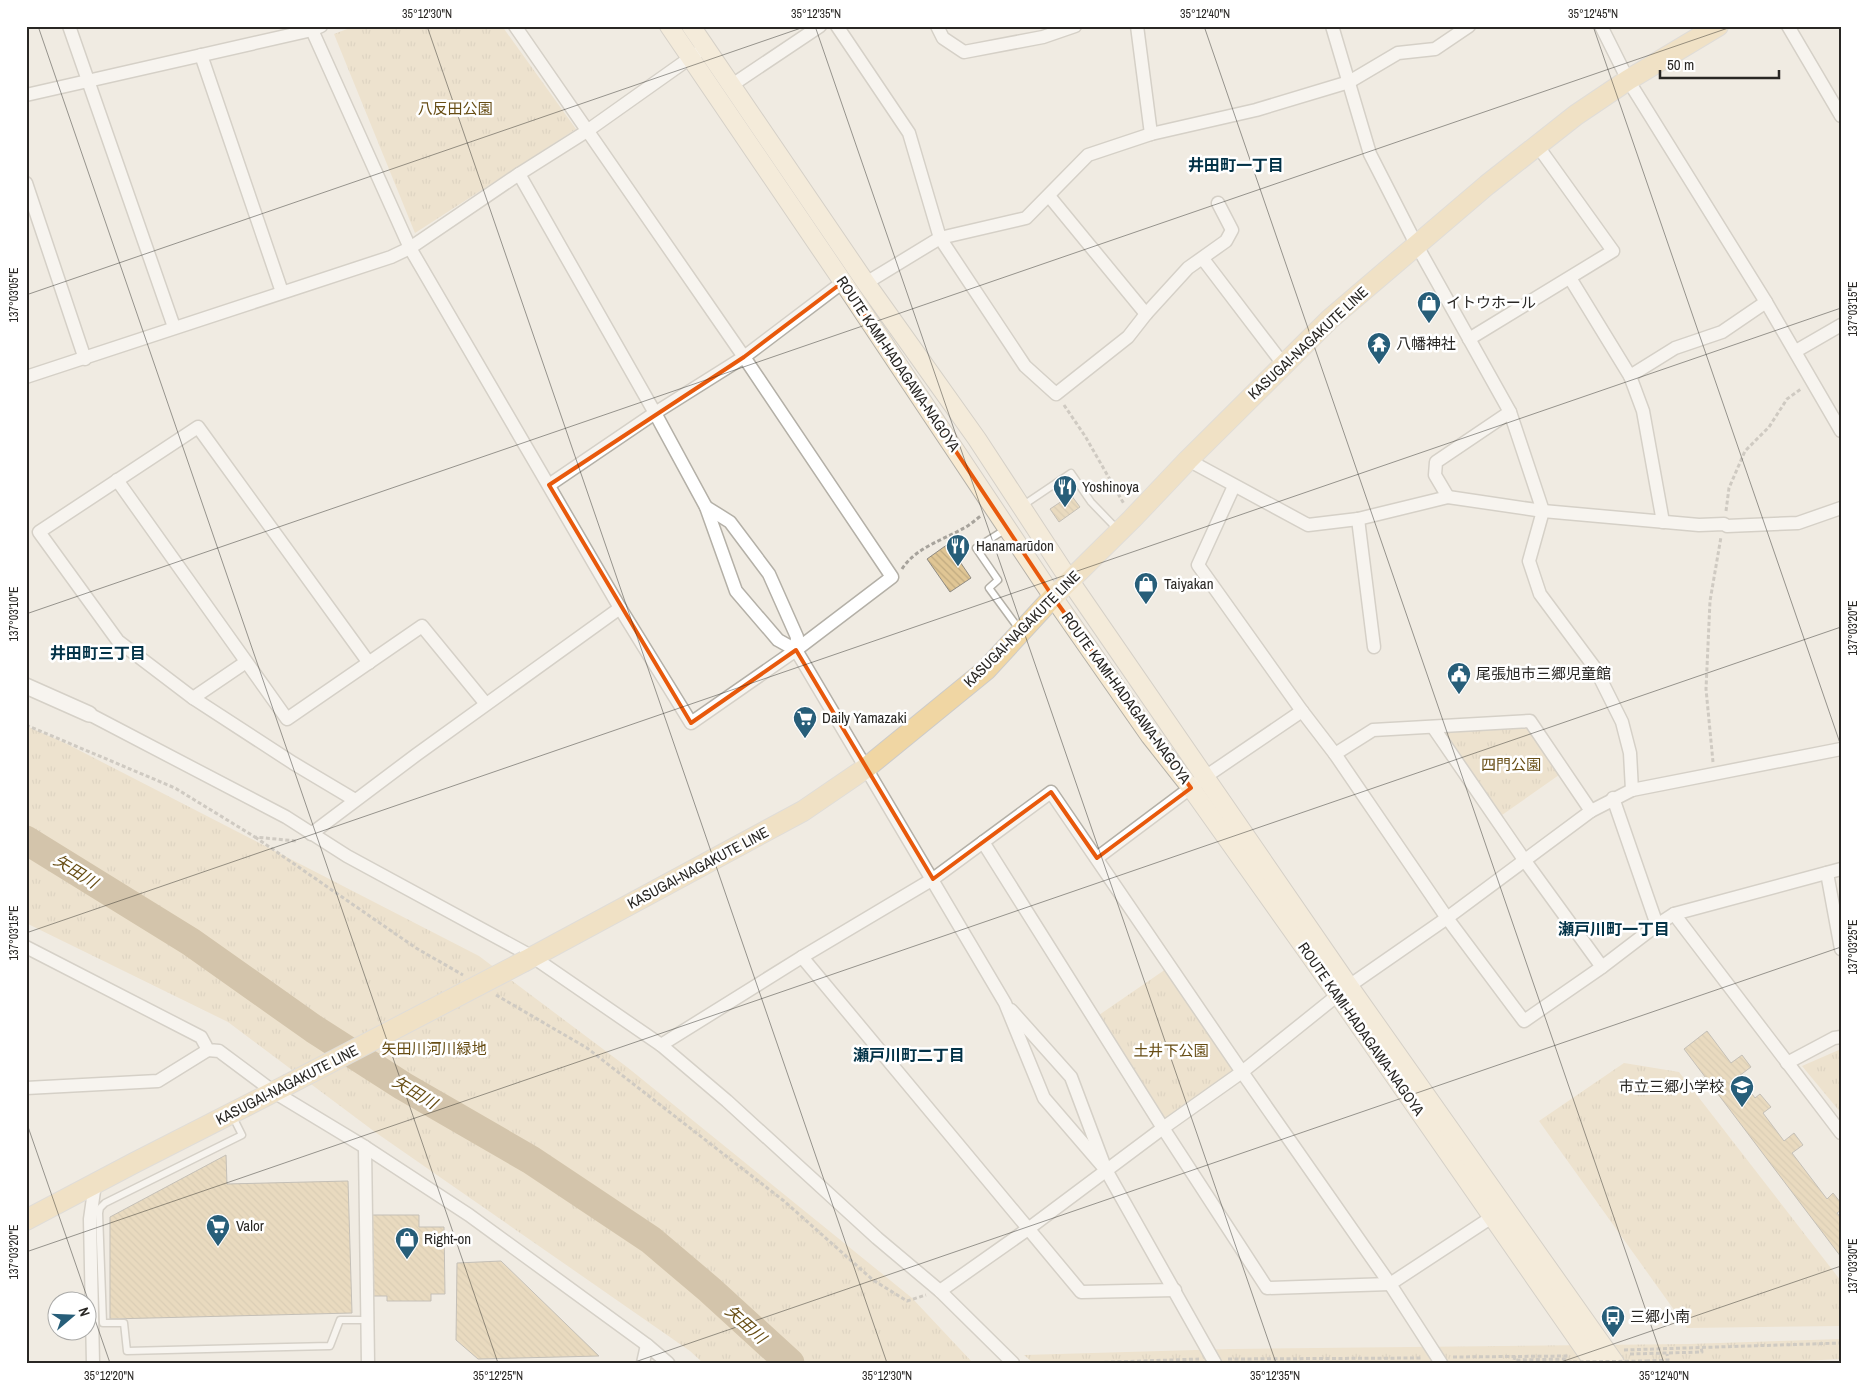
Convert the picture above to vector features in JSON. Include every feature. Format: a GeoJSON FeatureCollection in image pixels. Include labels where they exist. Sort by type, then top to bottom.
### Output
{"type":"FeatureCollection","features":[{"type":"Feature","properties":{"kind":"main road","name":"ROUTE KAMI-HADAGAWA-NAGOYA"},"geometry":{"type":"LineString","coordinates":[[669,26],[843,282],[1053,597],[1150,736],[1344,990],[1601,1358]]}},
{"type":"Feature","properties":{"kind":"main road","name":"ROUTE KAMI-HADAGAWA-NAGOYA"},"geometry":{"type":"LineString","coordinates":[[691,26],[866,283],[977,439],[1070,581],[1205,777],[1492,1217],[1601,1358]]}},
{"type":"Feature","properties":{"kind":"main road","name":"KASUGAI-NAGAKUTE LINE"},"geometry":{"type":"LineString","coordinates":[[26,1220],[529,959],[803,811],[866,768],[986,670],[1053,597],[1283,364],[1330,319],[1416,244],[1576,114],[1628,80],[1718,26]]}},
{"type":"Feature","properties":{"kind":"street"},"geometry":{"type":"LineString","coordinates":[[69,26],[174,327]]}},
{"type":"Feature","properties":{"kind":"street"},"geometry":{"type":"LineString","coordinates":[[26,95],[317,28],[410,248],[620,608],[691,723],[796,650],[892,577],[744,357],[516,26]]}},
{"type":"Feature","properties":{"kind":"street"},"geometry":{"type":"LineString","coordinates":[[732,86],[820,26]]}},
{"type":"Feature","properties":{"kind":"street"},"geometry":{"type":"LineString","coordinates":[[837,26],[909,133],[940,238],[1025,366],[1056,394],[1128,337],[1146,314],[1188,268],[1226,241],[1232,230],[1218,203]]}},
{"type":"Feature","properties":{"kind":"street"},"geometry":{"type":"LineString","coordinates":[[936,26],[943,38],[964,52],[1043,36],[1075,26]]}},
{"type":"Feature","properties":{"kind":"street"},"geometry":{"type":"LineString","coordinates":[[1136,26],[1150,134]]}},
{"type":"Feature","properties":{"kind":"street"},"geometry":{"type":"LineString","coordinates":[[1332,26],[1370,154],[1416,244],[1510,412],[1543,511],[1529,561],[1540,594],[1595,668],[1622,722],[1630,753],[1632,790]]}},
{"type":"Feature","properties":{"kind":"street"},"geometry":{"type":"LineString","coordinates":[[866,283],[940,238],[1026,218],[1088,155],[1150,134],[1256,110],[1349,82],[1398,53],[1435,49],[1469,26]]}},
{"type":"Feature","properties":{"kind":"street"},"geometry":{"type":"LineString","coordinates":[[1601,26],[1628,80],[1796,351],[1841,431]]}},
{"type":"Feature","properties":{"kind":"street"},"geometry":{"type":"LineString","coordinates":[[1788,26],[1841,116]]}},
{"type":"Feature","properties":{"kind":"street"},"geometry":{"type":"LineString","coordinates":[[26,377],[85,359],[174,327],[391,256],[410,248],[519,174],[587,131],[705,47]]}},
{"type":"Feature","properties":{"kind":"street"},"geometry":{"type":"LineString","coordinates":[[201,55],[282,292]]}},
{"type":"Feature","properties":{"kind":"street"},"geometry":{"type":"LineString","coordinates":[[1469,339],[1613,251],[1537,144]]}},
{"type":"Feature","properties":{"kind":"street"},"geometry":{"type":"LineString","coordinates":[[519,174],[655,413],[706,507],[736,591],[778,640],[796,650],[933,879],[1004,1003],[1044,1098],[1106,1170]]}},
{"type":"Feature","properties":{"kind":"street"},"geometry":{"type":"LineString","coordinates":[[26,183],[85,359]]}},
{"type":"Feature","properties":{"kind":"street"},"geometry":{"type":"LineString","coordinates":[[1049,196],[1146,314]]}},
{"type":"Feature","properties":{"kind":"street"},"geometry":{"type":"LineString","coordinates":[[1203,259],[1283,364]]}},
{"type":"Feature","properties":{"kind":"street"},"geometry":{"type":"LineString","coordinates":[[1570,278],[1630,376],[1643,411],[1663,522]]}},
{"type":"Feature","properties":{"kind":"street"},"geometry":{"type":"LineString","coordinates":[[549,484],[655,413],[744,357],[843,282]]}},
{"type":"Feature","properties":{"kind":"street"},"geometry":{"type":"LineString","coordinates":[[1630,376],[1676,348],[1722,332],[1766,302]]}},
{"type":"Feature","properties":{"kind":"street"},"geometry":{"type":"LineString","coordinates":[[1796,351],[1841,325]]}},
{"type":"Feature","properties":{"kind":"street"},"geometry":{"type":"LineString","coordinates":[[1448,497],[1435,475],[1436,462],[1510,412]]}},
{"type":"Feature","properties":{"kind":"street"},"geometry":{"type":"LineString","coordinates":[[356,800],[293,763],[193,698],[118,641],[39,532],[198,427],[369,663]]}},
{"type":"Feature","properties":{"kind":"street"},"geometry":{"type":"LineString","coordinates":[[1188,460],[1308,525],[1358,519],[1448,497],[1543,511],[1699,525],[1724,524],[1727,526],[1798,523],[1841,508]]}},
{"type":"Feature","properties":{"kind":"street"},"geometry":{"type":"LineString","coordinates":[[117,480],[287,719],[422,626],[486,704]]}},
{"type":"Feature","properties":{"kind":"street"},"geometry":{"type":"LineString","coordinates":[[1234,486],[1198,565],[1335,754],[1447,918],[1524,1021],[1602,968],[1674,914],[1841,869]]}},
{"type":"Feature","properties":{"kind":"street"},"geometry":{"type":"LineString","coordinates":[[706,507],[730,522],[769,574],[797,637],[796,650]]}},
{"type":"Feature","properties":{"kind":"street"},"geometry":{"type":"LineString","coordinates":[[1358,519],[1374,647]]}},
{"type":"Feature","properties":{"kind":"street"},"geometry":{"type":"LineString","coordinates":[[311,834],[486,704],[620,608]]}},
{"type":"Feature","properties":{"kind":"street"},"geometry":{"type":"LineString","coordinates":[[193,698],[246,662]]}},
{"type":"Feature","properties":{"kind":"street"},"geometry":{"type":"LineString","coordinates":[[26,686],[88,714],[286,817],[347,856],[529,959],[661,1045],[727,1101],[877,1238],[940,1291],[1013,1363]]}},
{"type":"Feature","properties":{"kind":"street"},"geometry":{"type":"LineString","coordinates":[[1097,858],[1205,777],[1302,710]]}},
{"type":"Feature","properties":{"kind":"street"},"geometry":{"type":"LineString","coordinates":[[1335,754],[1373,730],[1530,721],[1591,811]]}},
{"type":"Feature","properties":{"kind":"street"},"geometry":{"type":"LineString","coordinates":[[1433,726],[1525,862],[1602,968]]}},
{"type":"Feature","properties":{"kind":"street"},"geometry":{"type":"LineString","coordinates":[[940,1291],[1242,1072],[1344,990],[1525,862],[1591,811],[1632,790],[1841,749]]}},
{"type":"Feature","properties":{"kind":"street"},"geometry":{"type":"LineString","coordinates":[[661,1045],[802,957],[933,879],[1051,792],[1242,1072],[1390,1284],[1439,1360]]}},
{"type":"Feature","properties":{"kind":"street"},"geometry":{"type":"LineString","coordinates":[[1614,798],[1657,925]]}},
{"type":"Feature","properties":{"kind":"street"},"geometry":{"type":"LineString","coordinates":[[983,842],[1163,1128],[1267,1288],[1390,1284],[1492,1217]]}},
{"type":"Feature","properties":{"kind":"street"},"geometry":{"type":"LineString","coordinates":[[1828,873],[1841,949]]}},
{"type":"Feature","properties":{"kind":"street"},"geometry":{"type":"LineString","coordinates":[[1674,914],[1841,1133]]}},
{"type":"Feature","properties":{"kind":"street"},"geometry":{"type":"LineString","coordinates":[[26,947],[201,1037],[208,1050]]}},
{"type":"Feature","properties":{"kind":"street"},"geometry":{"type":"LineString","coordinates":[[802,957],[1081,1292],[1175,1290]]}},
{"type":"Feature","properties":{"kind":"street"},"geometry":{"type":"LineString","coordinates":[[1004,1003],[1071,1077],[1106,1170],[1214,1361]]}},
{"type":"Feature","properties":{"kind":"street"},"geometry":{"type":"LineString","coordinates":[[1787,1063],[1841,1036]]}},
{"type":"Feature","properties":{"kind":"street"},"geometry":{"type":"LineString","coordinates":[[26,1088],[158,1081],[208,1050],[220,1051],[469,1215],[647,1345],[668,1363]]}},
{"type":"Feature","properties":{"kind":"street"},"geometry":{"type":"LineString","coordinates":[[365,1147],[368,1363]]}},
{"type":"Feature","properties":{"kind":"street"},"geometry":{"type":"LineString","coordinates":[[93,1363],[90,1219],[95,1184]]}},
{"type":"Feature","properties":{"kind":"street"},"geometry":{"type":"LineString","coordinates":[[643,1363],[647,1345]]}},
{"type":"Feature","properties":{"kind":"lane"},"geometry":{"type":"LineString","coordinates":[[1020,506],[1071,473],[1091,502],[1126,525]]}},
{"type":"Feature","properties":{"kind":"lane"},"geometry":{"type":"LineString","coordinates":[[1007,529],[976,548],[998,580],[989,588],[1021,632]]}},
{"type":"Feature","properties":{"kind":"lane"},"geometry":{"type":"LineString","coordinates":[[232,1114],[242,1135],[105,1203],[100,1208],[103,1323],[124,1323],[127,1351],[330,1346],[340,1320],[368,1320]]}},
{"type":"Feature","properties":{"kind":"path"},"geometry":{"type":"LineString","coordinates":[[1715,775],[1706,689],[1710,601],[1729,488],[1745,451],[1769,427],[1786,399],[1812,381]]}},
{"type":"Feature","properties":{"kind":"path"},"geometry":{"type":"LineString","coordinates":[[1056,394],[1085,436],[1126,525]]}},
{"type":"Feature","properties":{"kind":"path"},"geometry":{"type":"LineString","coordinates":[[892,577],[897,576],[905,564],[922,550],[966,528],[993,507]]}},
{"type":"Feature","properties":{"kind":"path"},"geometry":{"type":"LineString","coordinates":[[26,725],[174,788],[255,837],[416,948],[467,978]]}},
{"type":"Feature","properties":{"kind":"path"},"geometry":{"type":"LineString","coordinates":[[255,837],[300,841]]}},
{"type":"Feature","properties":{"kind":"path"},"geometry":{"type":"LineString","coordinates":[[493,993],[587,1048],[784,1201],[873,1280],[907,1302],[940,1291]]}},
{"type":"Feature","properties":{"kind":"path"},"geometry":{"type":"LineString","coordinates":[[1548,1363],[1701,1347],[1841,1343]]}},
{"type":"Feature","properties":{"kind":"path"},"geometry":{"type":"LineString","coordinates":[[1601,1358],[1702,1352],[1701,1347]]}},
{"type":"Feature","properties":{"kind":"path"},"geometry":{"type":"LineString","coordinates":[[1085,1363],[1439,1360],[1515,1356],[1668,1360],[1668,1354]]}},
{"type":"Feature","properties":{"kind":"path"},"geometry":{"type":"LineString","coordinates":[[1515,1356],[1514,1360],[1542,1361],[1567,1359]]}},
{"type":"Feature","properties":{"kind":"highlighted area"},"geometry":{"type":"Polygon","coordinates":[[[843,282],[1053,597],[1191,788],[1097,858],[1051,792],[933,879],[796,650],[691,723],[549,485],[744,357],[843,282]]]}},
{"type":"Feature","properties":{"kind":"green space","name":"八反田公園"},"geometry":{"type":"Polygon","coordinates":[[[355,26],[502,26],[576,129],[415,233],[334,34],[355,26]]]}},
{"type":"Feature","properties":{"kind":"green space","name":"矢田川河川緑地"},"geometry":{"type":"Polygon","coordinates":[[[26,726],[65,743],[479,956],[627,1067],[912,1298],[973,1363],[703,1363],[690,1351],[375,1132],[228,1022],[26,923],[26,726]]]}},
{"type":"Feature","properties":{"kind":"green space","name":"四門公園"},"geometry":{"type":"Polygon","coordinates":[[[1528,726],[1559,775],[1502,815],[1444,731],[1528,726]]]}},
{"type":"Feature","properties":{"kind":"green space","name":"土井下公園"},"geometry":{"type":"Polygon","coordinates":[[[1166,969],[1233,1070],[1165,1119],[1099,1015],[1166,969]]]}},
{"type":"Feature","properties":{"kind":"green space"},"geometry":{"type":"Polygon","coordinates":[[[1841,1049],[1841,1113],[1802,1066],[1841,1049]]]}},
{"type":"Feature","properties":{"kind":"green space"},"geometry":{"type":"Polygon","coordinates":[[[1624,1063],[1679,1072],[1841,1281],[1841,1326],[1687,1328],[1539,1121],[1624,1063]]]}},
{"type":"Feature","properties":{"kind":"green space"},"geometry":{"type":"Polygon","coordinates":[[[1841,1339],[1841,1359],[1765,1363],[1033,1363],[1024,1355],[1230,1349],[1688,1344],[1841,1339]]]}},
{"type":"Feature","properties":{"kind":"building","name":"Yoshinoya"},"geometry":{"type":"Polygon","coordinates":[[[1071,495],[1080,507],[1059,522],[1050,509],[1071,495]]]}},
{"type":"Feature","properties":{"kind":"building"},"geometry":{"type":"Polygon","coordinates":[[[948,544],[971,578],[950,592],[927,559],[948,544]]]}},
{"type":"Feature","properties":{"kind":"building"},"geometry":{"type":"Polygon","coordinates":[[[1707,1031],[1731,1063],[1742,1055],[1751,1067],[1739,1076],[1755,1098],[1760,1094],[1771,1107],[1763,1113],[1784,1141],[1794,1133],[1803,1145],[1792,1153],[1827,1199],[1833,1193],[1841,1203],[1841,1210],[1837,1213],[1841,1218],[1841,1257],[1684,1049],[1707,1031]]]}},
{"type":"Feature","properties":{"kind":"building"},"geometry":{"type":"Polygon","coordinates":[[[226,1155],[227,1184],[348,1181],[352,1313],[110,1319],[110,1217],[226,1155]]]}},
{"type":"Feature","properties":{"kind":"building","name":"Right-on"},"geometry":{"type":"Polygon","coordinates":[[[370,1215],[419,1215],[419,1227],[444,1227],[445,1294],[431,1294],[431,1301],[387,1301],[387,1296],[371,1296],[370,1215]]]}},
{"type":"Feature","properties":{"kind":"building"},"geometry":{"type":"Polygon","coordinates":[[[501,1261],[599,1356],[478,1359],[456,1340],[457,1263],[501,1261]]]}},
{"type":"Feature","properties":{"kind":"waterway","name":"矢田川"},"geometry":{"type":"LineString","coordinates":[[26,840],[191,942],[314,1029],[403,1086],[531,1160],[651,1240],[710,1290],[790,1363]]}},
{"type":"Feature","properties":{"kind":"place","name":"イトウホール"},"geometry":{"type":"Point","coordinates":[1429,324]}},
{"type":"Feature","properties":{"kind":"place","name":"八幡神社"},"geometry":{"type":"Point","coordinates":[1379,365]}},
{"type":"Feature","properties":{"kind":"place","name":"Yoshinoya"},"geometry":{"type":"Point","coordinates":[1065,508]}},
{"type":"Feature","properties":{"kind":"place","name":"Hanamarūdon"},"geometry":{"type":"Point","coordinates":[958,567]}},
{"type":"Feature","properties":{"kind":"place","name":"Taiyakan"},"geometry":{"type":"Point","coordinates":[1146,605]}},
{"type":"Feature","properties":{"kind":"place","name":"尾張旭市三郷児童館"},"geometry":{"type":"Point","coordinates":[1459,695]}},
{"type":"Feature","properties":{"kind":"place","name":"Daily Yamazaki"},"geometry":{"type":"Point","coordinates":[805,739]}},
{"type":"Feature","properties":{"kind":"place","name":"市立三郷小学校"},"geometry":{"type":"Point","coordinates":[1742,1108]}},
{"type":"Feature","properties":{"kind":"place","name":"Valor"},"geometry":{"type":"Point","coordinates":[218,1247]}},
{"type":"Feature","properties":{"kind":"place","name":"Right-on"},"geometry":{"type":"Point","coordinates":[407,1260]}},
{"type":"Feature","properties":{"kind":"place","name":"三郷小南"},"geometry":{"type":"Point","coordinates":[1613,1338]}},
{"type":"Feature","properties":{"kind":"district","name":"井田町一丁目"},"geometry":{"type":"Point","coordinates":[1236,165]}},
{"type":"Feature","properties":{"kind":"district","name":"井田町三丁目"},"geometry":{"type":"Point","coordinates":[98,653]}},
{"type":"Feature","properties":{"kind":"district","name":"瀬戸川町一丁目"},"geometry":{"type":"Point","coordinates":[1614,929]}},
{"type":"Feature","properties":{"kind":"district","name":"瀬戸川町二丁目"},"geometry":{"type":"Point","coordinates":[909,1055]}}]}
